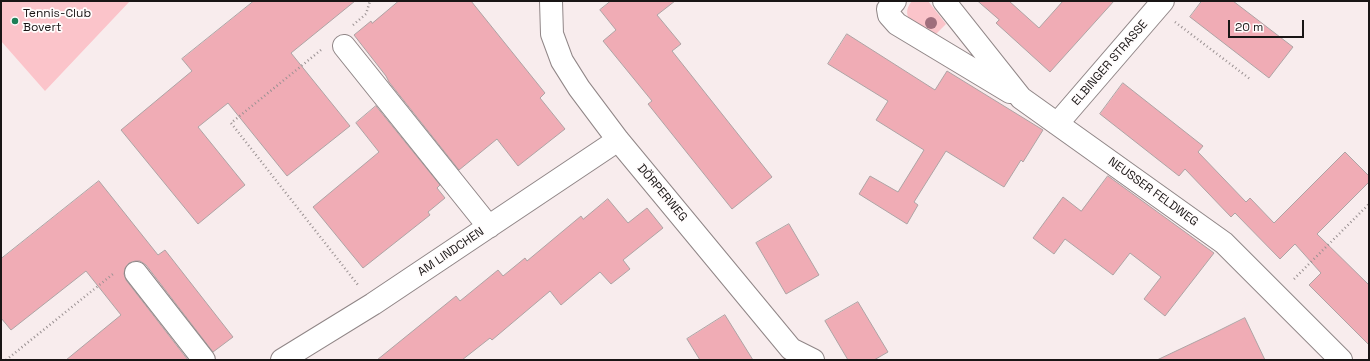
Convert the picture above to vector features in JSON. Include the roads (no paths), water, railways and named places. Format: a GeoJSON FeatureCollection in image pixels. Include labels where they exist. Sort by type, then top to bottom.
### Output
{"type":"FeatureCollection","features":[{"type":"Feature","properties":{"kind":"street","name":"DÖRPERWEG"},"geometry":{"type":"LineString","coordinates":[[551,1],[552,34],[562,61],[579,88],[785,354],[813,360]]}},
{"type":"Feature","properties":{"kind":"street","name":"NEUSSER FELDWEG"},"geometry":{"type":"LineString","coordinates":[[895,1],[888,9],[889,16],[897,24],[1021,98],[1224,243],[1341,360]]}},
{"type":"Feature","properties":{"kind":"street","name":"NEUSSER FELDWEG"},"geometry":{"type":"LineString","coordinates":[[944,1],[1021,98]]}},
{"type":"Feature","properties":{"kind":"street","name":"ELBINGER STRASSE"},"geometry":{"type":"LineString","coordinates":[[1057,124],[1160,5]]}},
{"type":"Feature","properties":{"kind":"street"},"geometry":{"type":"LineString","coordinates":[[340,40],[489,227]]}},
{"type":"Feature","properties":{"kind":"street","name":"AM LINDCHEN"},"geometry":{"type":"LineString","coordinates":[[282,360],[373,304],[618,140]]}},
{"type":"Feature","properties":{"kind":"street"},"geometry":{"type":"LineString","coordinates":[[136,273],[204,360]]}},
{"type":"Feature","properties":{"kind":"place","name":"Tennis-Club Bovert"},"geometry":{"type":"Point","coordinates":[15,21]}}]}
